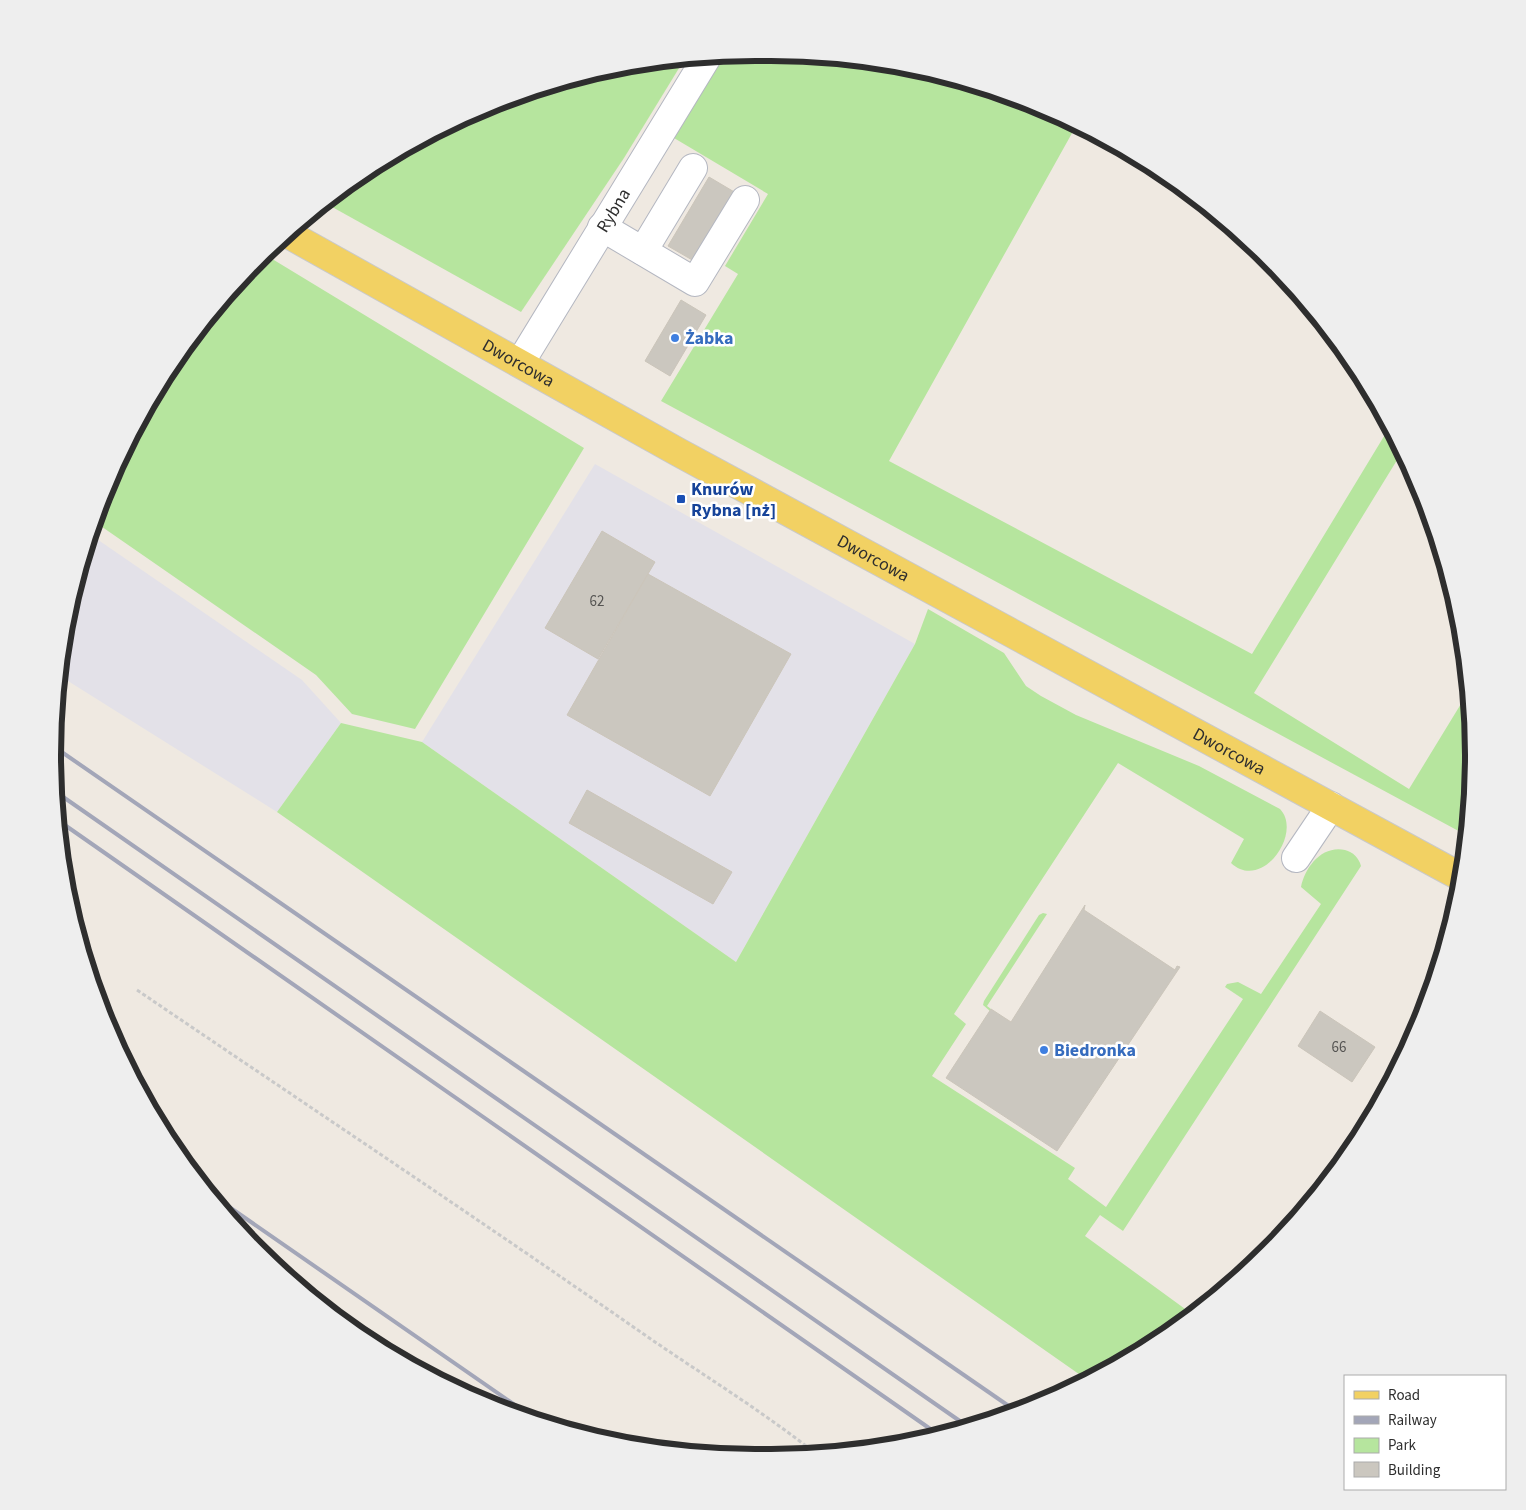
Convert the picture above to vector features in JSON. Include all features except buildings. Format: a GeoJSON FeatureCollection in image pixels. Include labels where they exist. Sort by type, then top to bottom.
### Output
{"type":"FeatureCollection","features":[{"type":"Feature","properties":{"kind":"main road","name":"Dworcowa"},"geometry":{"type":"LineString","coordinates":[[294,237],[700,464],[1454,873]]}},
{"type":"Feature","properties":{"kind":"street","name":"Rybna"},"geometry":{"type":"LineString","coordinates":[[520,363],[703,64]]}},
{"type":"Feature","properties":{"kind":"street"},"geometry":{"type":"LineString","coordinates":[[643,251],[694,168]]}},
{"type":"Feature","properties":{"kind":"street"},"geometry":{"type":"LineString","coordinates":[[602,227],[695,282],[745,200]]}},
{"type":"Feature","properties":{"kind":"street"},"geometry":{"type":"LineString","coordinates":[[1296,858],[1331,806]]}},
{"type":"Feature","properties":{"kind":"path"},"geometry":{"type":"LineString","coordinates":[[137,990],[513,1243],[712,1382],[776,1422],[808,1447]]}},
{"type":"Feature","properties":{"kind":"shaded area"},"geometry":{"type":"Polygon","coordinates":[[[595,464],[915,644],[736,962],[422,742],[595,464]]]}},
{"type":"Feature","properties":{"kind":"shaded area"},"geometry":{"type":"Polygon","coordinates":[[[96,538],[302,680],[341,723],[277,812],[66,680],[75,620],[85,575],[96,538]]]}},
{"type":"Feature","properties":{"kind":"green space"},"geometry":{"type":"Polygon","coordinates":[[[755,61],[862,67],[906,75],[951,85],[994,98],[1073,131],[889,461],[1252,654],[1386,434],[1398,459],[1254,693],[1409,789],[1462,702],[1465,755],[1460,832],[661,401],[738,274],[725,266],[768,194],[674,138],[720,63],[755,61]]]}},
{"type":"Feature","properties":{"kind":"green space"},"geometry":{"type":"Polygon","coordinates":[[[681,66],[624,158],[521,312],[331,206],[370,178],[408,154],[490,114],[532,98],[575,85],[620,75],[681,66]]]}},
{"type":"Feature","properties":{"kind":"green space"},"geometry":{"type":"Polygon","coordinates":[[[271,258],[584,448],[415,729],[352,714],[316,675],[100,526],[133,448],[154,408],[178,370],[233,298],[271,258]]]}},
{"type":"Feature","properties":{"kind":"green space"},"geometry":{"type":"Polygon","coordinates":[[[928,609],[1004,653],[1026,686],[1041,696],[1076,715],[1199,766],[1280,809],[1286,819],[1286,832],[1283,844],[1276,856],[1266,865],[1255,870],[1243,870],[1231,863],[1244,839],[1118,763],[954,1014],[966,1024],[932,1076],[1075,1168],[1068,1179],[1106,1207],[1243,999],[1225,987],[1227,984],[1238,982],[1261,994],[1321,904],[1301,887],[1306,872],[1311,865],[1322,854],[1337,849],[1353,854],[1359,860],[1361,866],[1123,1231],[1100,1215],[1085,1236],[1186,1310],[1118,1356],[1081,1375],[277,812],[341,723],[422,742],[736,962],[915,644],[928,609]]]}},
{"type":"Feature","properties":{"kind":"green space"},"geometry":{"type":"Polygon","coordinates":[[[1047,914],[987,1006],[991,1009],[990,1011],[983,1005],[984,1001],[1039,915],[1047,914]]]}},
{"type":"Feature","properties":{"kind":"railway"},"geometry":{"type":"LineString","coordinates":[[61,752],[1009,1406]]}},
{"type":"Feature","properties":{"kind":"railway"},"geometry":{"type":"LineString","coordinates":[[63,797],[961,1422]]}},
{"type":"Feature","properties":{"kind":"railway"},"geometry":{"type":"LineString","coordinates":[[65,825],[931,1429]]}},
{"type":"Feature","properties":{"kind":"railway"},"geometry":{"type":"LineString","coordinates":[[229,1207],[516,1406]]}},
{"type":"Feature","properties":{"kind":"place","name":"Żabka"},"geometry":{"type":"Point","coordinates":[675,338]}},
{"type":"Feature","properties":{"kind":"place","name":"Knurów Rybna [nż]"},"geometry":{"type":"Point","coordinates":[681,499]}},
{"type":"Feature","properties":{"kind":"place","name":"Biedronka"},"geometry":{"type":"Point","coordinates":[1044,1050]}}]}
